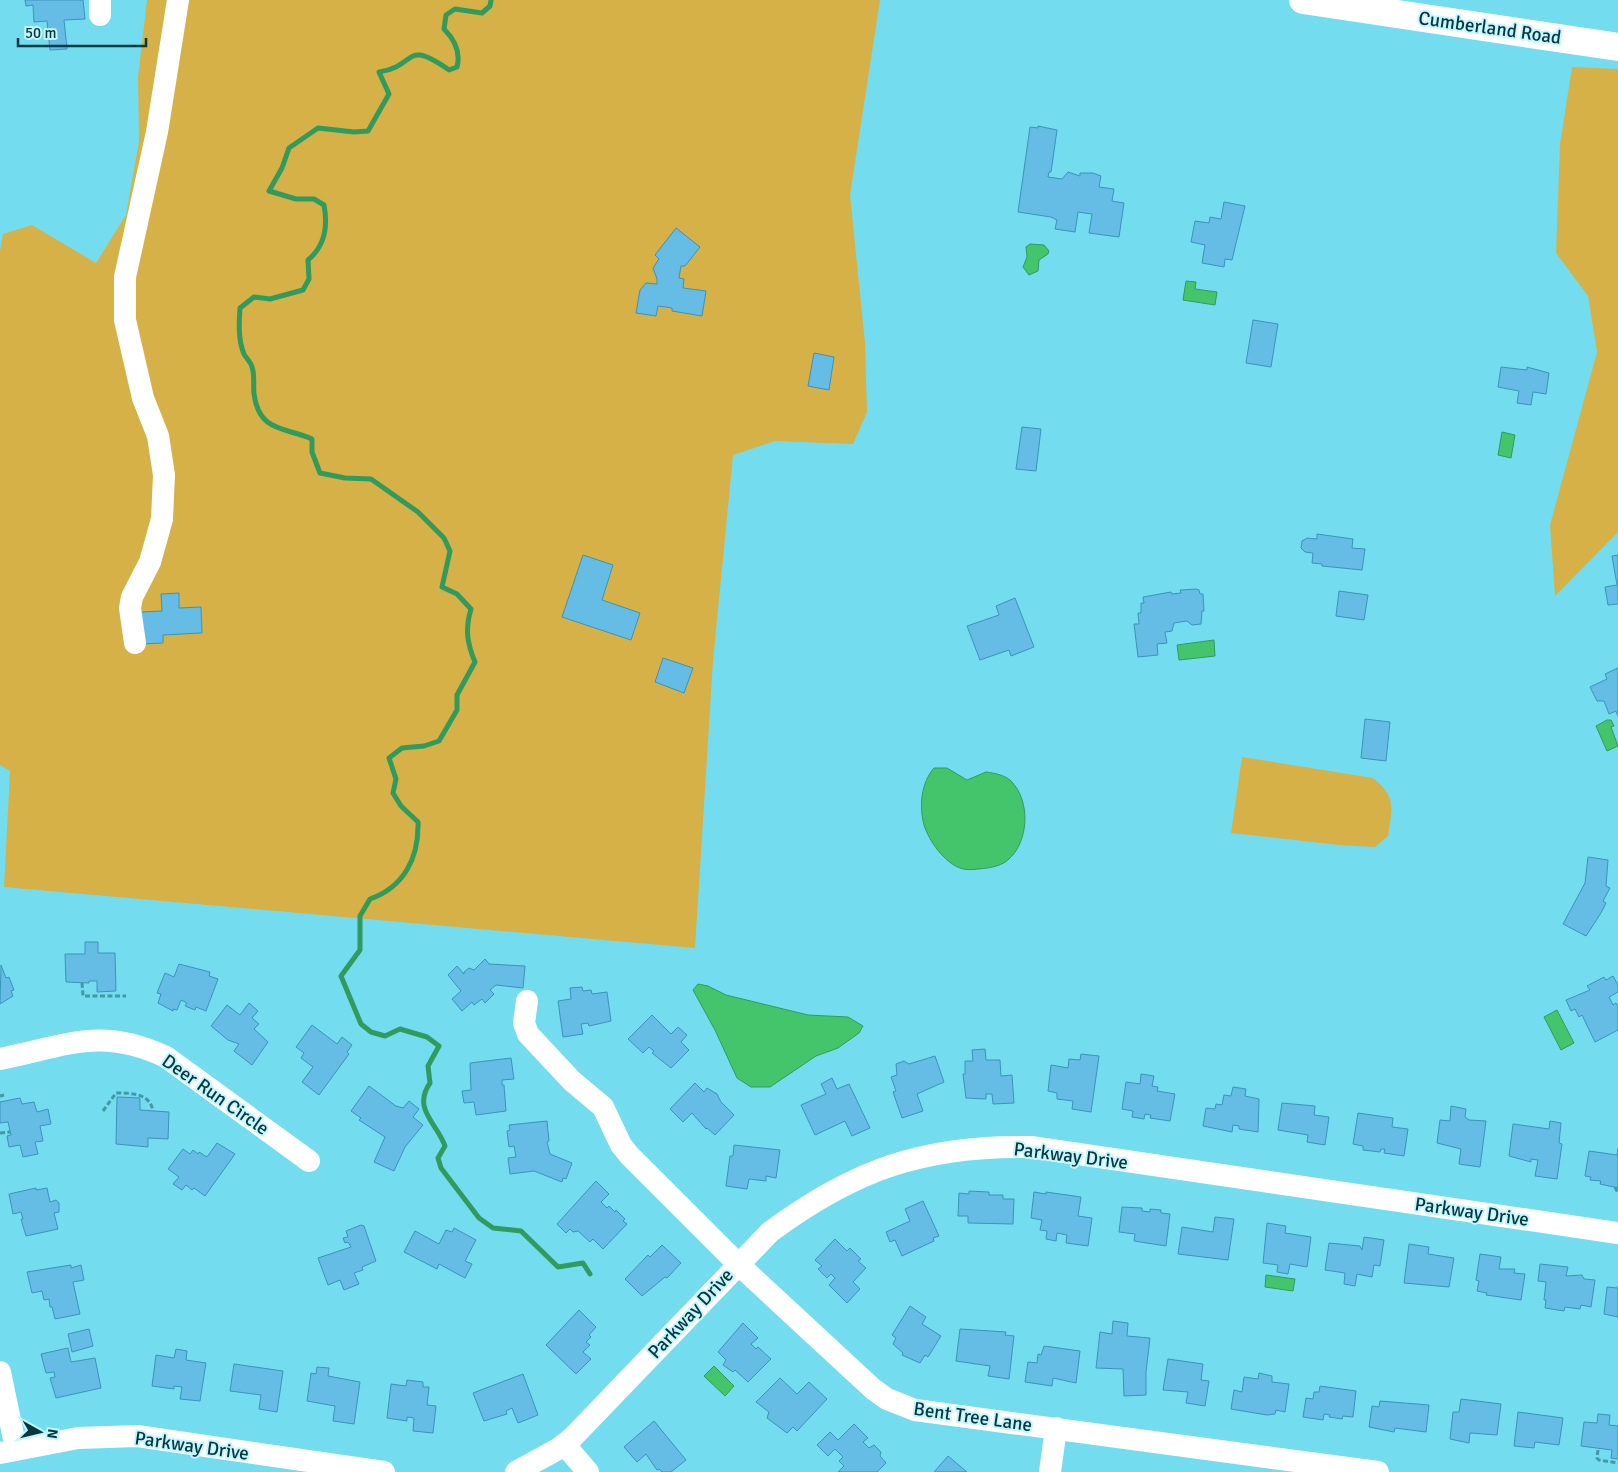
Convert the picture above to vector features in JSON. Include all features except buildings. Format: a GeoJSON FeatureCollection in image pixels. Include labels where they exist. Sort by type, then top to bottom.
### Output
{"type":"FeatureCollection","features":[{"type":"Feature","properties":{"kind":"main road","name":"Cumberland Road"},"geometry":{"type":"LineString","coordinates":[[1303,0],[1618,47]]}},
{"type":"Feature","properties":{"kind":"street"},"geometry":{"type":"LineString","coordinates":[[135,643],[130,608],[132,597],[150,562],[162,519],[164,475],[158,436],[143,398],[124,320],[125,277],[157,132],[178,0]]}},
{"type":"Feature","properties":{"kind":"street","name":"Bent Tree Lane"},"geometry":{"type":"LineString","coordinates":[[527,1001],[524,1023],[528,1034],[572,1081],[603,1107],[621,1145],[629,1156],[737,1264],[873,1389],[887,1399],[915,1410],[1378,1472]]}},
{"type":"Feature","properties":{"kind":"street","name":"Deer Run Circle"},"geometry":{"type":"LineString","coordinates":[[0,1059],[85,1040],[104,1039],[127,1042],[147,1048],[166,1056],[309,1161]]}},
{"type":"Feature","properties":{"kind":"street","name":"Parkway Drive"},"geometry":{"type":"LineString","coordinates":[[516,1472],[564,1444],[770,1232],[798,1211],[836,1189],[872,1172],[937,1152],[1002,1147],[1031,1147],[1618,1232]]}},
{"type":"Feature","properties":{"kind":"street"},"geometry":{"type":"LineString","coordinates":[[0,1372],[8,1451]]}},
{"type":"Feature","properties":{"kind":"street"},"geometry":{"type":"LineString","coordinates":[[1050,1472],[1056,1428]]}},
{"type":"Feature","properties":{"kind":"street","name":"Parkway Drive"},"geometry":{"type":"LineString","coordinates":[[8,1451],[78,1438],[137,1436],[384,1472]]}},
{"type":"Feature","properties":{"kind":"street"},"geometry":{"type":"LineString","coordinates":[[564,1444],[588,1472]]}},
{"type":"Feature","properties":{"kind":"path"},"geometry":{"type":"LineString","coordinates":[[82,983],[83,996],[126,996]]}},
{"type":"Feature","properties":{"kind":"path"},"geometry":{"type":"LineString","coordinates":[[103,1111],[116,1093],[137,1094],[150,1102],[153,1111]]}},
{"type":"Feature","properties":{"kind":"path"},"geometry":{"type":"LineString","coordinates":[[0,1133],[10,1132]]}},
{"type":"Feature","properties":{"kind":"path"},"geometry":{"type":"LineString","coordinates":[[1615,1187],[1618,1193]]}},
{"type":"Feature","properties":{"kind":"path"},"geometry":{"type":"LineString","coordinates":[[1598,1450],[1596,1458],[1598,1460],[1618,1463]]}},
{"type":"Feature","properties":{"kind":"shaded area"},"geometry":{"type":"Polygon","coordinates":[[[147,0],[880,0],[850,195],[865,343],[867,412],[853,444],[775,441],[733,455],[713,661],[695,948],[4,887],[10,771],[0,765],[0,251],[3,234],[32,225],[96,263],[126,215],[139,141],[138,77],[147,0]]]}},
{"type":"Feature","properties":{"kind":"shaded area"},"geometry":{"type":"Polygon","coordinates":[[[1572,67],[1618,69],[1618,532],[1555,596],[1550,525],[1597,352],[1588,296],[1556,253],[1560,144],[1572,67]]]}},
{"type":"Feature","properties":{"kind":"shaded area"},"geometry":{"type":"Polygon","coordinates":[[[1030,244],[1044,245],[1049,251],[1048,254],[1039,260],[1038,271],[1029,275],[1023,267],[1027,257],[1026,247],[1030,244]]]}},
{"type":"Feature","properties":{"kind":"shaded area"},"geometry":{"type":"Polygon","coordinates":[[[1186,281],[1196,282],[1195,289],[1217,292],[1215,305],[1183,300],[1186,281]]]}},
{"type":"Feature","properties":{"kind":"shaded area"},"geometry":{"type":"Polygon","coordinates":[[[1502,432],[1515,435],[1511,458],[1498,455],[1502,432]]]}},
{"type":"Feature","properties":{"kind":"shaded area"},"geometry":{"type":"Polygon","coordinates":[[[1214,640],[1215,656],[1179,660],[1177,645],[1214,640]]]}},
{"type":"Feature","properties":{"kind":"shaded area"},"geometry":{"type":"Polygon","coordinates":[[[1611,720],[1614,726],[1611,727],[1618,746],[1607,751],[1596,726],[1611,720]]]}},
{"type":"Feature","properties":{"kind":"shaded area"},"geometry":{"type":"Polygon","coordinates":[[[1242,757],[1373,778],[1386,791],[1391,804],[1388,836],[1375,847],[1231,833],[1242,757]]]}},
{"type":"Feature","properties":{"kind":"shaded area"},"geometry":{"type":"Polygon","coordinates":[[[934,768],[947,768],[967,780],[986,772],[1003,776],[1011,781],[1022,799],[1025,821],[1020,843],[1008,860],[992,867],[977,869],[960,868],[948,861],[933,844],[924,825],[922,795],[926,781],[934,768]]]}},
{"type":"Feature","properties":{"kind":"shaded area"},"geometry":{"type":"Polygon","coordinates":[[[698,984],[708,986],[726,995],[808,1015],[848,1017],[863,1026],[859,1033],[838,1048],[816,1056],[770,1087],[751,1087],[737,1078],[715,1030],[693,990],[698,984]]]}},
{"type":"Feature","properties":{"kind":"shaded area"},"geometry":{"type":"Polygon","coordinates":[[[1557,1010],[1574,1043],[1561,1050],[1544,1017],[1557,1010]]]}},
{"type":"Feature","properties":{"kind":"shaded area"},"geometry":{"type":"Polygon","coordinates":[[[1266,1275],[1295,1279],[1293,1291],[1265,1287],[1266,1275]]]}},
{"type":"Feature","properties":{"kind":"shaded area"},"geometry":{"type":"Polygon","coordinates":[[[714,1366],[734,1386],[725,1396],[704,1376],[714,1366]]]}},
{"type":"Feature","properties":{"kind":"waterway"},"geometry":{"type":"LineString","coordinates":[[491,0],[490,6],[482,13],[455,9],[446,15],[444,29],[451,37],[458,51],[457,67],[449,70],[424,56],[417,55],[400,65],[379,72],[389,94],[368,131],[354,132],[318,128],[289,148],[282,168],[269,191],[296,199],[314,199],[324,205],[326,220],[324,235],[322,242],[308,260],[309,279],[303,290],[270,299],[254,297],[240,308],[239,331],[242,349],[253,370],[254,394],[261,415],[274,426],[312,439],[312,452],[320,473],[345,478],[371,479],[418,512],[444,538],[450,551],[442,587],[457,594],[471,609],[468,636],[475,662],[457,695],[457,710],[439,741],[424,746],[402,748],[389,758],[396,779],[393,793],[401,806],[418,822],[416,848],[407,870],[400,879],[382,894],[370,899],[360,916],[360,950],[341,976],[361,1024],[371,1032],[385,1036],[400,1029],[427,1037],[439,1046],[428,1066],[430,1083],[425,1092],[425,1108],[445,1146],[438,1158],[441,1168],[479,1218],[493,1228],[521,1231],[558,1267],[583,1263],[590,1274]]}}]}
